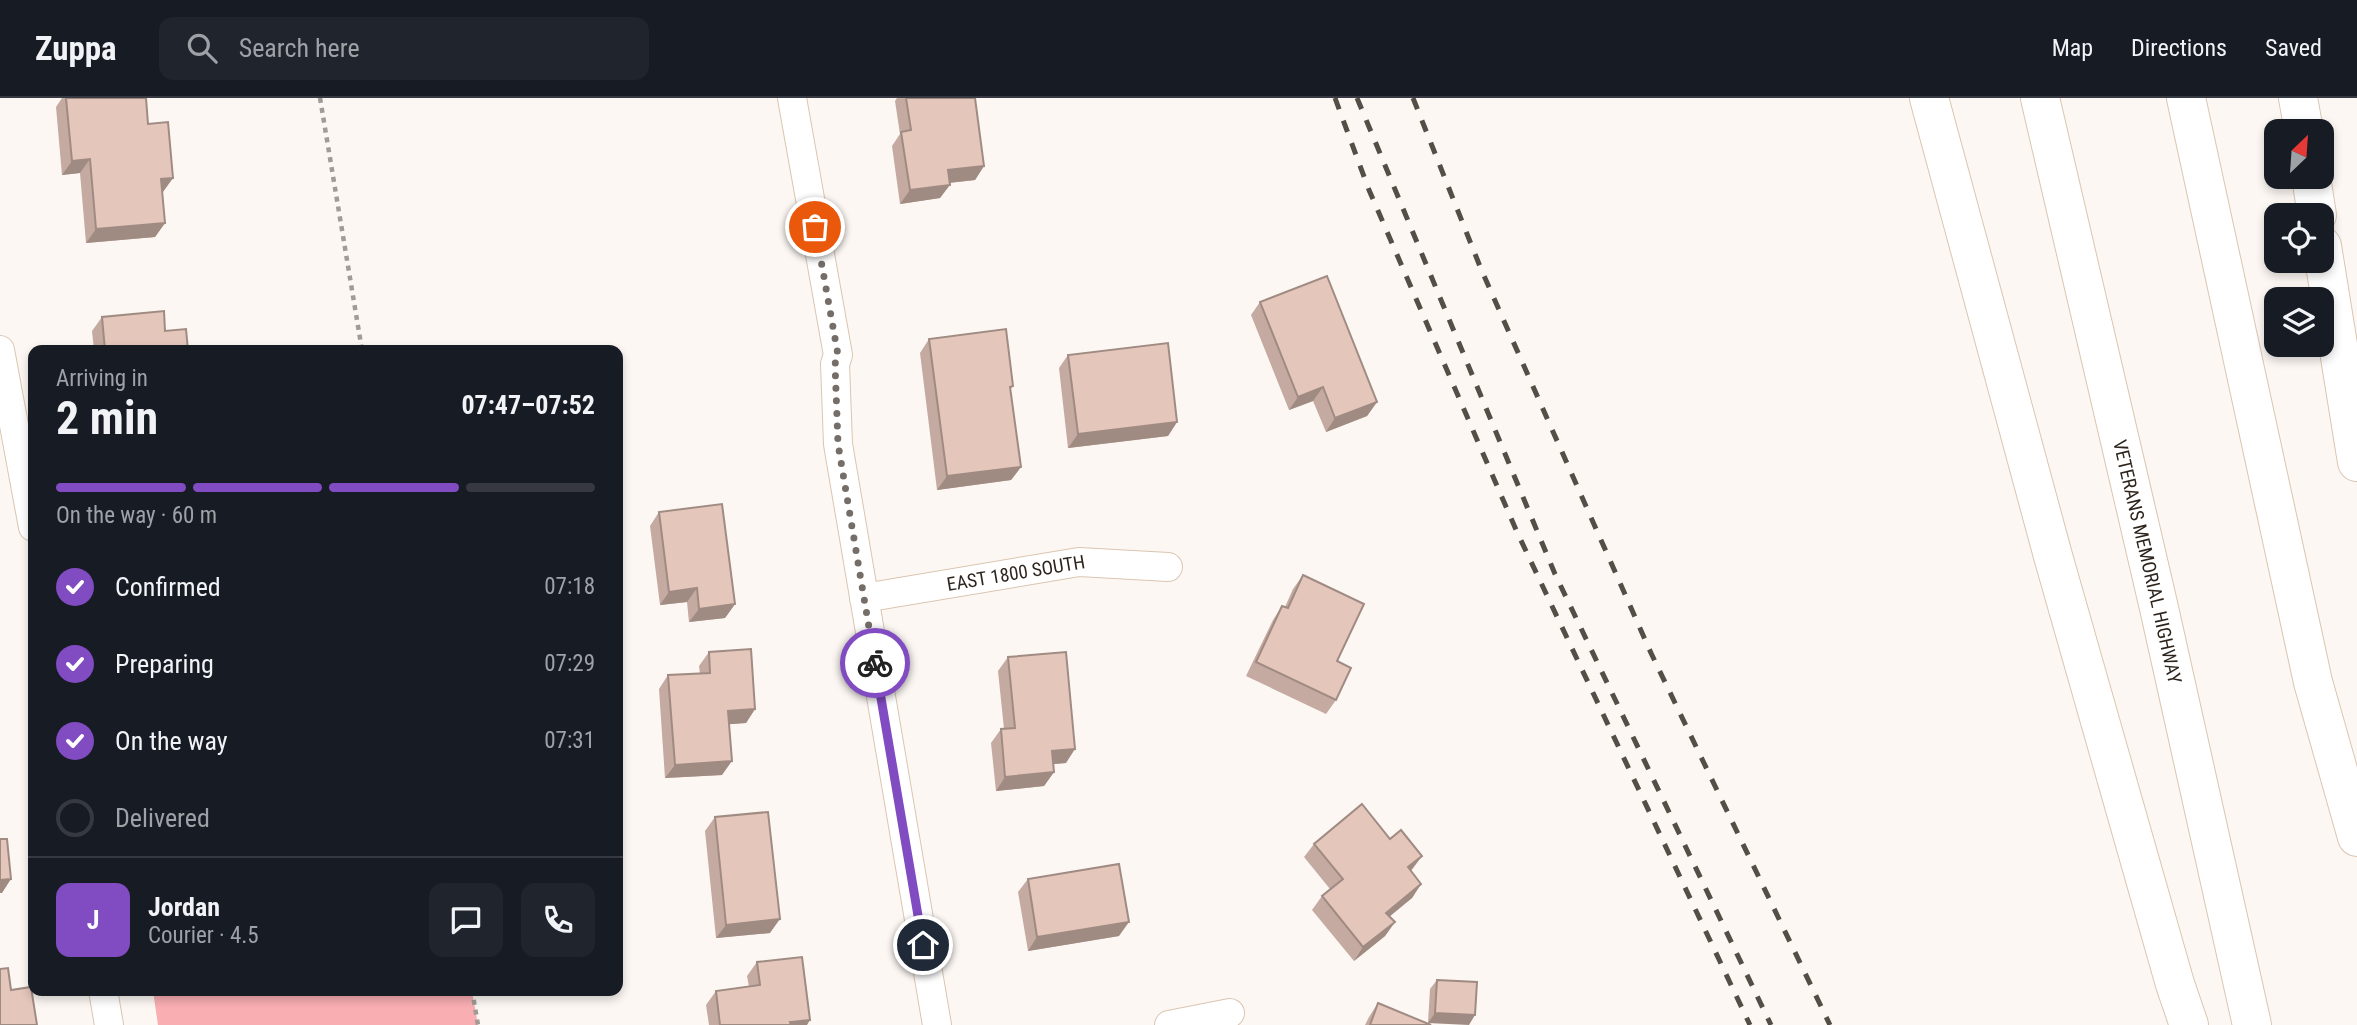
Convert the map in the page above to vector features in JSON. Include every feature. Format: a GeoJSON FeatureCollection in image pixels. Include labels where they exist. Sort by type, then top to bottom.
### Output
{"type":"FeatureCollection","features":[{"type":"Feature","properties":{"kind":"highway"},"geometry":{"type":"LineString","coordinates":[[1929,98],[2056,569],[2189,1025]]}},
{"type":"Feature","properties":{"kind":"highway","name":"VETERANS MEMORIAL HIGHWAY"},"geometry":{"type":"LineString","coordinates":[[2040,98],[2159,608],[2252,1025]]}},
{"type":"Feature","properties":{"kind":"highway"},"geometry":{"type":"LineString","coordinates":[[2186,98],[2314,682],[2357,837]]}},
{"type":"Feature","properties":{"kind":"highway"},"geometry":{"type":"LineString","coordinates":[[2298,98],[2302,119]]}},
{"type":"Feature","properties":{"kind":"highway"},"geometry":{"type":"LineString","coordinates":[[2326,273],[2357,462]]}},
{"type":"Feature","properties":{"kind":"street"},"geometry":{"type":"LineString","coordinates":[[792,98],[838,355],[835,364],[838,444],[936,1025]]}},
{"type":"Feature","properties":{"kind":"street"},"geometry":{"type":"LineString","coordinates":[[1,364],[28,502]]}},
{"type":"Feature","properties":{"kind":"street","name":"EAST 1800 SOUTH"},"geometry":{"type":"LineString","coordinates":[[864,598],[1079,562],[1168,566]]}},
{"type":"Feature","properties":{"kind":"street"},"geometry":{"type":"LineString","coordinates":[[104,996],[108,1025]]}},
{"type":"Feature","properties":{"kind":"street"},"geometry":{"type":"LineString","coordinates":[[1169,1025],[1230,1013]]}},
{"type":"Feature","properties":{"kind":"path"},"geometry":{"type":"LineString","coordinates":[[320,98],[361,345]]}},
{"type":"Feature","properties":{"kind":"path"},"geometry":{"type":"LineString","coordinates":[[473,996],[478,1025]]}},
{"type":"Feature","properties":{"kind":"shaded area"},"geometry":{"type":"Polygon","coordinates":[[[154,996],[473,996],[478,1025],[158,1025],[154,996]]]}},
{"type":"Feature","properties":{"kind":"building"},"geometry":{"type":"Polygon","coordinates":[[[66,98],[146,98],[148,124],[168,122],[173,178],[161,179],[165,223],[96,229],[90,159],[72,161],[66,98]]]}},
{"type":"Feature","properties":{"kind":"building"},"geometry":{"type":"Polygon","coordinates":[[[906,98],[975,98],[984,166],[948,170],[950,185],[910,190],[901,132],[911,130],[906,98]]]}},
{"type":"Feature","properties":{"kind":"building"},"geometry":{"type":"Polygon","coordinates":[[[1327,276],[1377,402],[1335,418],[1323,387],[1298,397],[1260,302],[1327,276]]]}},
{"type":"Feature","properties":{"kind":"building"},"geometry":{"type":"Polygon","coordinates":[[[164,311],[165,331],[186,329],[188,345],[105,345],[102,317],[164,311]]]}},
{"type":"Feature","properties":{"kind":"building"},"geometry":{"type":"Polygon","coordinates":[[[1006,329],[1013,386],[1010,387],[1021,467],[947,476],[929,339],[1006,329]]]}},
{"type":"Feature","properties":{"kind":"building"},"geometry":{"type":"Polygon","coordinates":[[[1168,343],[1177,422],[1078,434],[1068,355],[1168,343]]]}},
{"type":"Feature","properties":{"kind":"building"},"geometry":{"type":"Polygon","coordinates":[[[722,504],[735,604],[699,609],[697,588],[669,592],[659,512],[722,504]]]}},
{"type":"Feature","properties":{"kind":"building"},"geometry":{"type":"Polygon","coordinates":[[[1303,575],[1364,604],[1337,661],[1351,668],[1336,700],[1256,662],[1282,606],[1288,608],[1303,575]]]}},
{"type":"Feature","properties":{"kind":"building"},"geometry":{"type":"Polygon","coordinates":[[[751,649],[755,709],[728,711],[732,761],[675,765],[668,675],[710,673],[709,652],[751,649]]]}},
{"type":"Feature","properties":{"kind":"building"},"geometry":{"type":"Polygon","coordinates":[[[1066,652],[1075,749],[1052,751],[1054,772],[1005,777],[1001,729],[1015,728],[1008,657],[1066,652]]]}},
{"type":"Feature","properties":{"kind":"building"},"geometry":{"type":"Polygon","coordinates":[[[1362,804],[1390,839],[1401,830],[1422,856],[1408,867],[1421,884],[1386,913],[1395,922],[1363,947],[1322,896],[1343,879],[1314,844],[1362,804]]]}},
{"type":"Feature","properties":{"kind":"building"},"geometry":{"type":"Polygon","coordinates":[[[768,812],[780,919],[726,925],[715,817],[768,812]]]}},
{"type":"Feature","properties":{"kind":"building"},"geometry":{"type":"Polygon","coordinates":[[[0,839],[7,839],[11,879],[0,880],[0,839]]]}},
{"type":"Feature","properties":{"kind":"building"},"geometry":{"type":"Polygon","coordinates":[[[1119,864],[1129,922],[1037,937],[1028,879],[1119,864]]]}},
{"type":"Feature","properties":{"kind":"building"},"geometry":{"type":"Polygon","coordinates":[[[802,957],[810,1020],[790,1022],[791,1025],[720,1025],[716,991],[760,985],[757,962],[802,957]]]}},
{"type":"Feature","properties":{"kind":"building"},"geometry":{"type":"Polygon","coordinates":[[[8,968],[11,990],[28,987],[28,996],[32,996],[37,1025],[0,1025],[0,969],[8,968]]]}},
{"type":"Feature","properties":{"kind":"building"},"geometry":{"type":"Polygon","coordinates":[[[1437,980],[1477,982],[1475,1015],[1435,1013],[1437,980]]]}},
{"type":"Feature","properties":{"kind":"building"},"geometry":{"type":"Polygon","coordinates":[[[1378,1003],[1431,1025],[1370,1025],[1378,1003]]]}},
{"type":"Feature","properties":{"kind":"railway"},"geometry":{"type":"LineString","coordinates":[[1335,98],[1369,190],[1517,532],[1750,1025]]}},
{"type":"Feature","properties":{"kind":"railway"},"geometry":{"type":"LineString","coordinates":[[1357,98],[1555,574],[1771,1025]]}},
{"type":"Feature","properties":{"kind":"railway"},"geometry":{"type":"LineString","coordinates":[[1413,98],[1481,269],[1651,653],[1830,1025]]}},
{"type":"Feature","properties":{"kind":"way so far"},"geometry":{"type":"LineString","coordinates":[[815,227],[838,355],[835,364],[838,444],[875,663]]}},
{"type":"Feature","properties":{"kind":"route"},"geometry":{"type":"LineString","coordinates":[[875,663],[923,945]]}}]}
